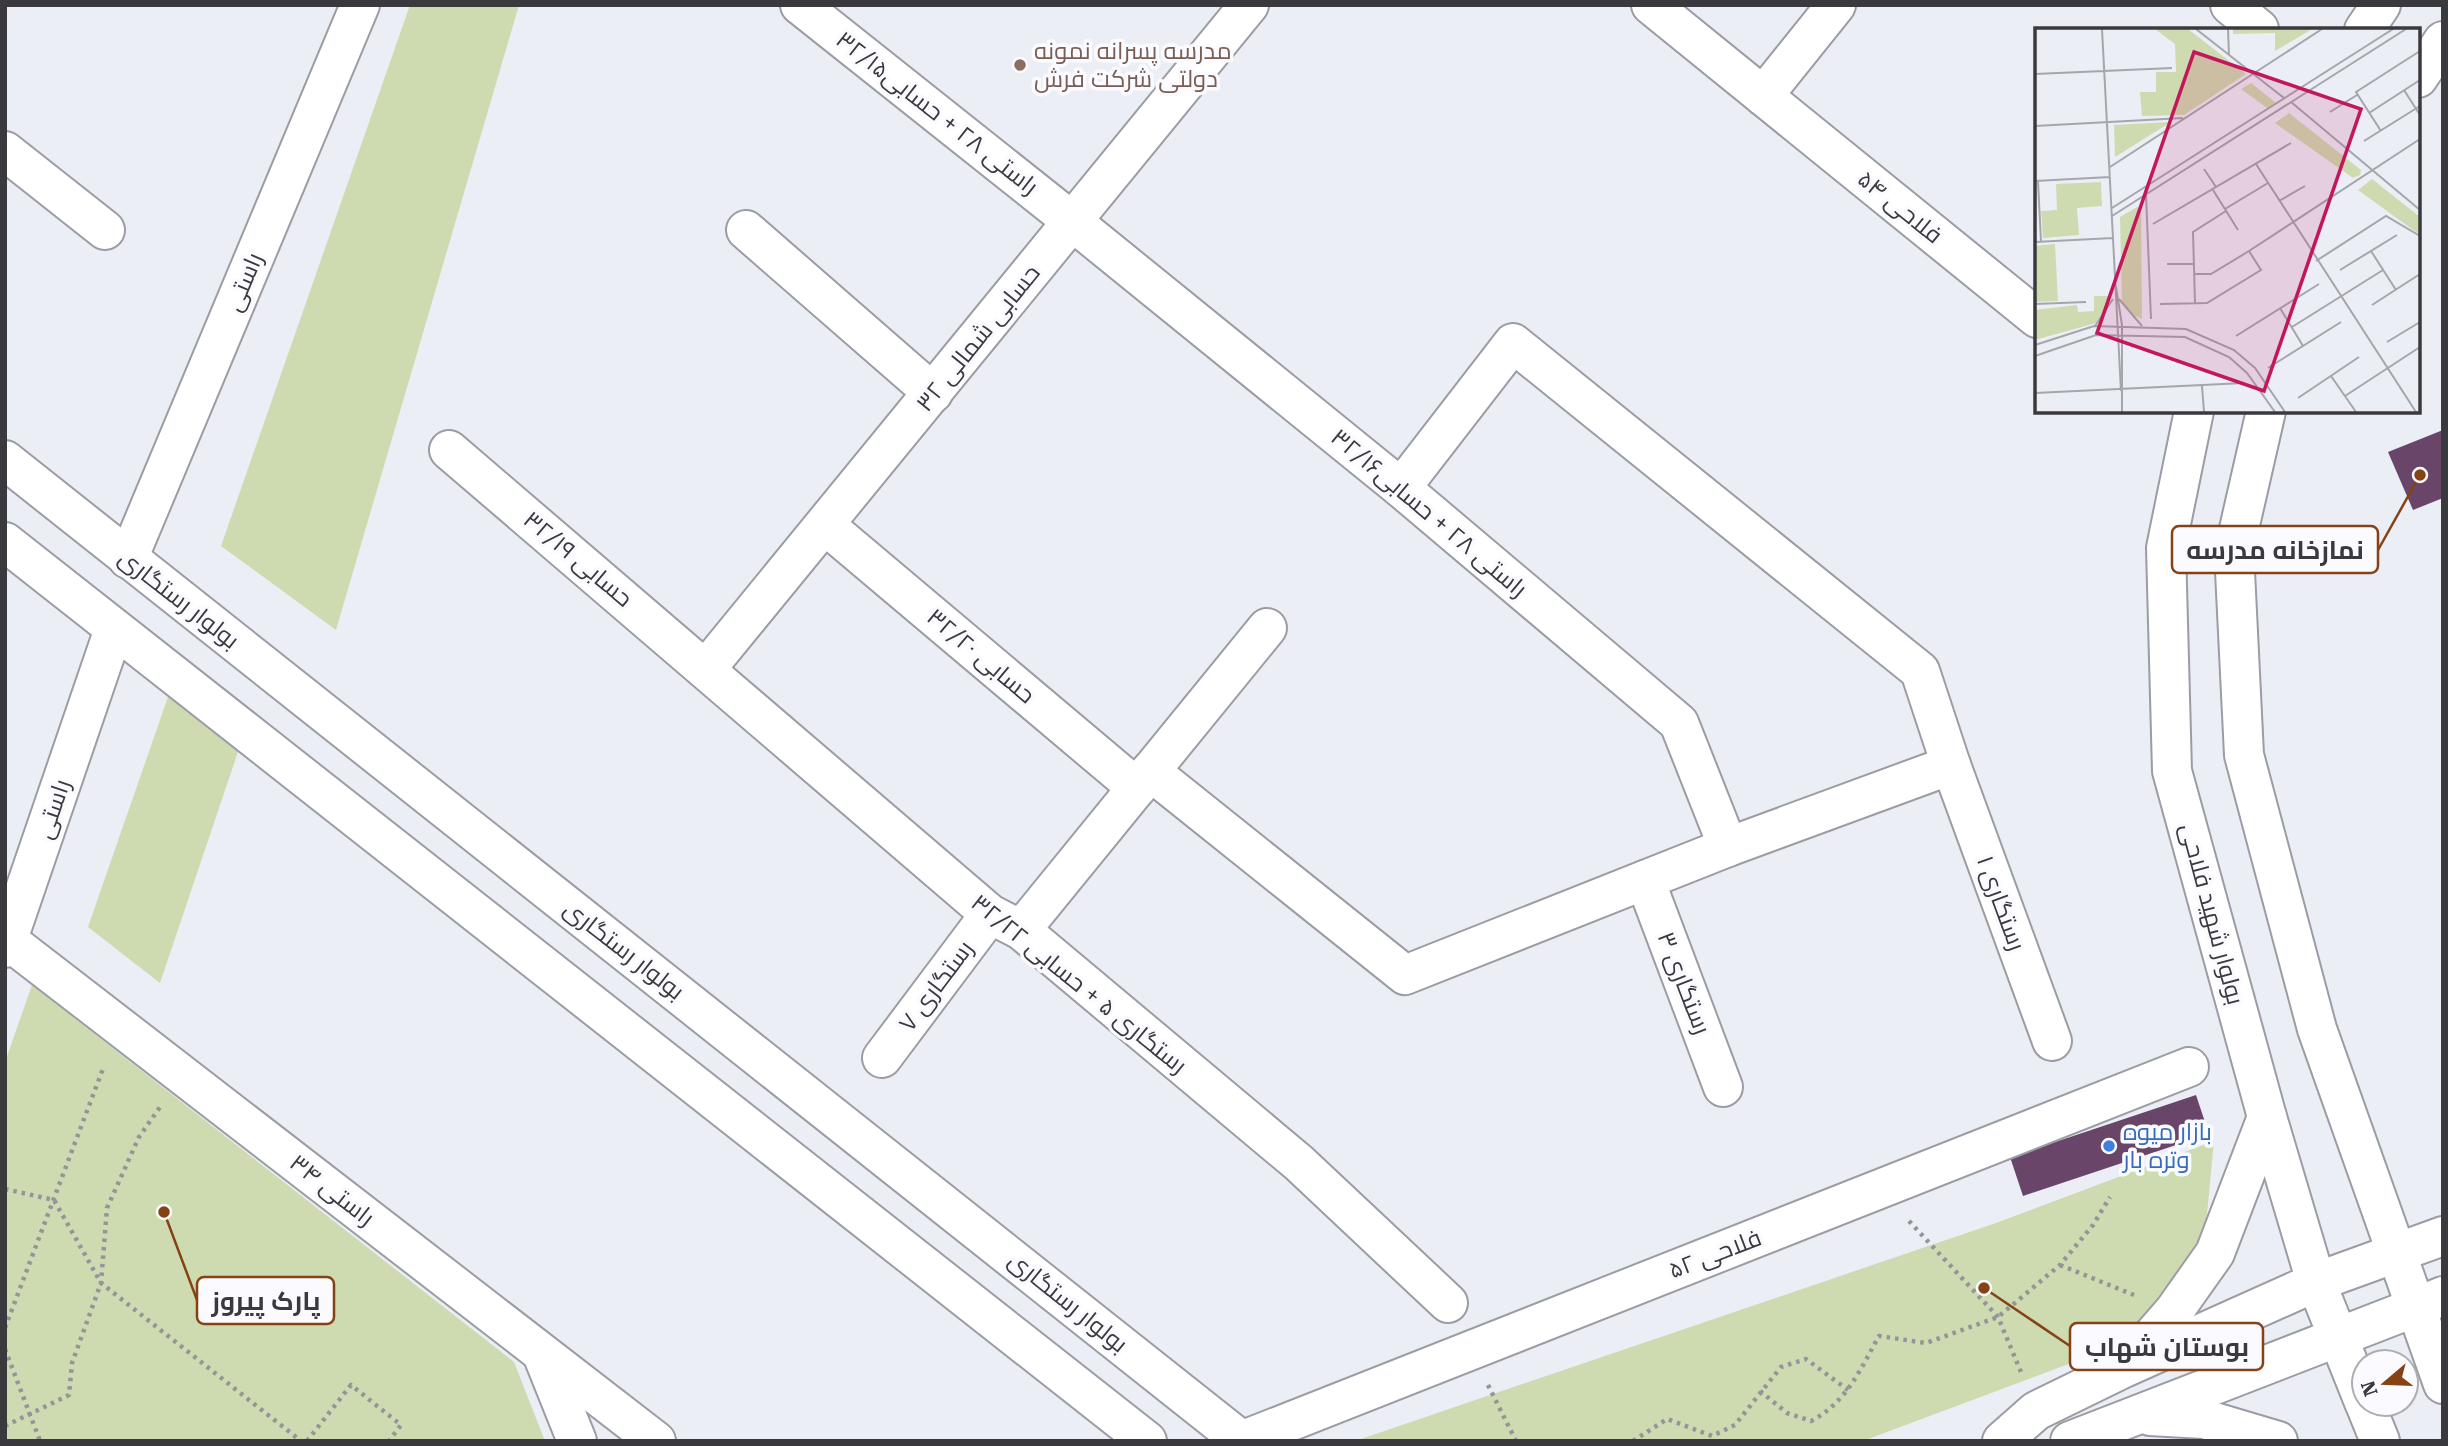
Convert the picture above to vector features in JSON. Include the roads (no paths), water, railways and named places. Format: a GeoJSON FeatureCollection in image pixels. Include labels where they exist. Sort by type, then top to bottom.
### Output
{"type":"FeatureCollection","features":[{"type":"Feature","properties":{"kind":"street","name":"راستی"},"geometry":{"type":"LineString","coordinates":[[128,559],[360,5]]}},
{"type":"Feature","properties":{"kind":"street","name":"راستی ۲۸ + حسابی۳۲/۱۵"},"geometry":{"type":"LineString","coordinates":[[800,5],[1073,222]]}},
{"type":"Feature","properties":{"kind":"street","name":"حسابی شمالی ۳۲"},"geometry":{"type":"LineString","coordinates":[[706,669],[1249,5]]}},
{"type":"Feature","properties":{"kind":"street","name":"فلاحی ۵۴"},"geometry":{"type":"LineString","coordinates":[[1651,5],[2035,316]]}},
{"type":"Feature","properties":{"kind":"street"},"geometry":{"type":"LineString","coordinates":[[1763,96],[1836,5]]}},
{"type":"Feature","properties":{"kind":"street"},"geometry":{"type":"LineString","coordinates":[[2365,28],[2381,5]]}},
{"type":"Feature","properties":{"kind":"street"},"geometry":{"type":"LineString","coordinates":[[2420,75],[2443,41]]}},
{"type":"Feature","properties":{"kind":"street"},"geometry":{"type":"LineString","coordinates":[[5,150],[105,230]]}},
{"type":"Feature","properties":{"kind":"street","name":"راستی ۲۸ + حسابی۳۲/۱۶"},"geometry":{"type":"LineString","coordinates":[[1073,222],[1401,488],[1679,723],[1728,847]]}},
{"type":"Feature","properties":{"kind":"street"},"geometry":{"type":"LineString","coordinates":[[746,230],[933,393]]}},
{"type":"Feature","properties":{"kind":"street","name":"رستگاری ۱"},"geometry":{"type":"LineString","coordinates":[[1401,488],[1513,343],[1920,671],[1951,765],[2052,1041]]}},
{"type":"Feature","properties":{"kind":"street","name":"بولوار شهید فلاحی"},"geometry":{"type":"LineString","coordinates":[[2194,413],[2166,548],[2172,771],[2267,1118],[2316,1282],[2350,1367]]}},
{"type":"Feature","properties":{"kind":"street"},"geometry":{"type":"LineString","coordinates":[[2266,413],[2234,551],[2244,755],[2317,1029],[2396,1253],[2429,1301],[2443,1384]]}},
{"type":"Feature","properties":{"kind":"street","name":"حسابی ۳۲/۱۹"},"geometry":{"type":"LineString","coordinates":[[449,450],[706,669]]}},
{"type":"Feature","properties":{"kind":"street","name":"بولوار رستگاری"},"geometry":{"type":"LineString","coordinates":[[5,460],[1242,1441]]}},
{"type":"Feature","properties":{"kind":"street","name":"حسابی ۳۲/۲۰"},"geometry":{"type":"LineString","coordinates":[[825,525],[1144,779],[1405,975],[1645,880]]}},
{"type":"Feature","properties":{"kind":"street"},"geometry":{"type":"LineString","coordinates":[[5,542],[1147,1441]]}},
{"type":"Feature","properties":{"kind":"street","name":"رستگاری ۷"},"geometry":{"type":"LineString","coordinates":[[882,1058],[1005,922],[1144,779],[1267,628]]}},
{"type":"Feature","properties":{"kind":"street","name":"راستی"},"geometry":{"type":"LineString","coordinates":[[6,942],[114,629]]}},
{"type":"Feature","properties":{"kind":"street","name":"رستگاری ۵ + حسابی ۳۲/۲۲"},"geometry":{"type":"LineString","coordinates":[[706,669],[1005,922],[1299,1163],[1448,1303]]}},
{"type":"Feature","properties":{"kind":"street"},"geometry":{"type":"LineString","coordinates":[[1645,880],[1951,765]]}},
{"type":"Feature","properties":{"kind":"street","name":"رستگاری ۳"},"geometry":{"type":"LineString","coordinates":[[1645,880],[1723,1087]]}},
{"type":"Feature","properties":{"kind":"street","name":"راستی ۳۴"},"geometry":{"type":"LineString","coordinates":[[6,942],[183,1075],[656,1441]]}},
{"type":"Feature","properties":{"kind":"street","name":"فلاحی ۵۲"},"geometry":{"type":"LineString","coordinates":[[1242,1441],[2189,1068]]}},
{"type":"Feature","properties":{"kind":"street"},"geometry":{"type":"LineString","coordinates":[[2124,1368],[2174,1311],[2215,1253],[2267,1118]]}},
{"type":"Feature","properties":{"kind":"street"},"geometry":{"type":"LineString","coordinates":[[2002,1441],[2036,1410],[2124,1368],[2316,1282],[2443,1236]]}},
{"type":"Feature","properties":{"kind":"street"},"geometry":{"type":"LineString","coordinates":[[2070,1441],[2429,1301]]}},
{"type":"Feature","properties":{"kind":"street"},"geometry":{"type":"LineString","coordinates":[[541,1352],[577,1441]]}},
{"type":"Feature","properties":{"kind":"street"},"geometry":{"type":"LineString","coordinates":[[2137,1415],[2204,1419],[2278,1441]]}},
{"type":"Feature","properties":{"kind":"street","name":"بولوار شهید فلاحی"},"geometry":{"type":"LineString","coordinates":[[2371,1418],[2380,1441]]}},
{"type":"Feature","properties":{"kind":"place","name":"مدرسه پسرانه نمونه دولتی شرکت فرش"},"geometry":{"type":"Point","coordinates":[1020,65]}},
{"type":"Feature","properties":{"kind":"place","name":"نمازخانه مدرسه"},"geometry":{"type":"Point","coordinates":[2420,475]}},
{"type":"Feature","properties":{"kind":"place","name":"بازار میوه وتره بار"},"geometry":{"type":"Point","coordinates":[2109,1146]}},
{"type":"Feature","properties":{"kind":"place","name":"پارک پیروز"},"geometry":{"type":"Point","coordinates":[164,1212]}},
{"type":"Feature","properties":{"kind":"place","name":"بوستان شهاب"},"geometry":{"type":"Point","coordinates":[1984,1288]}}]}
